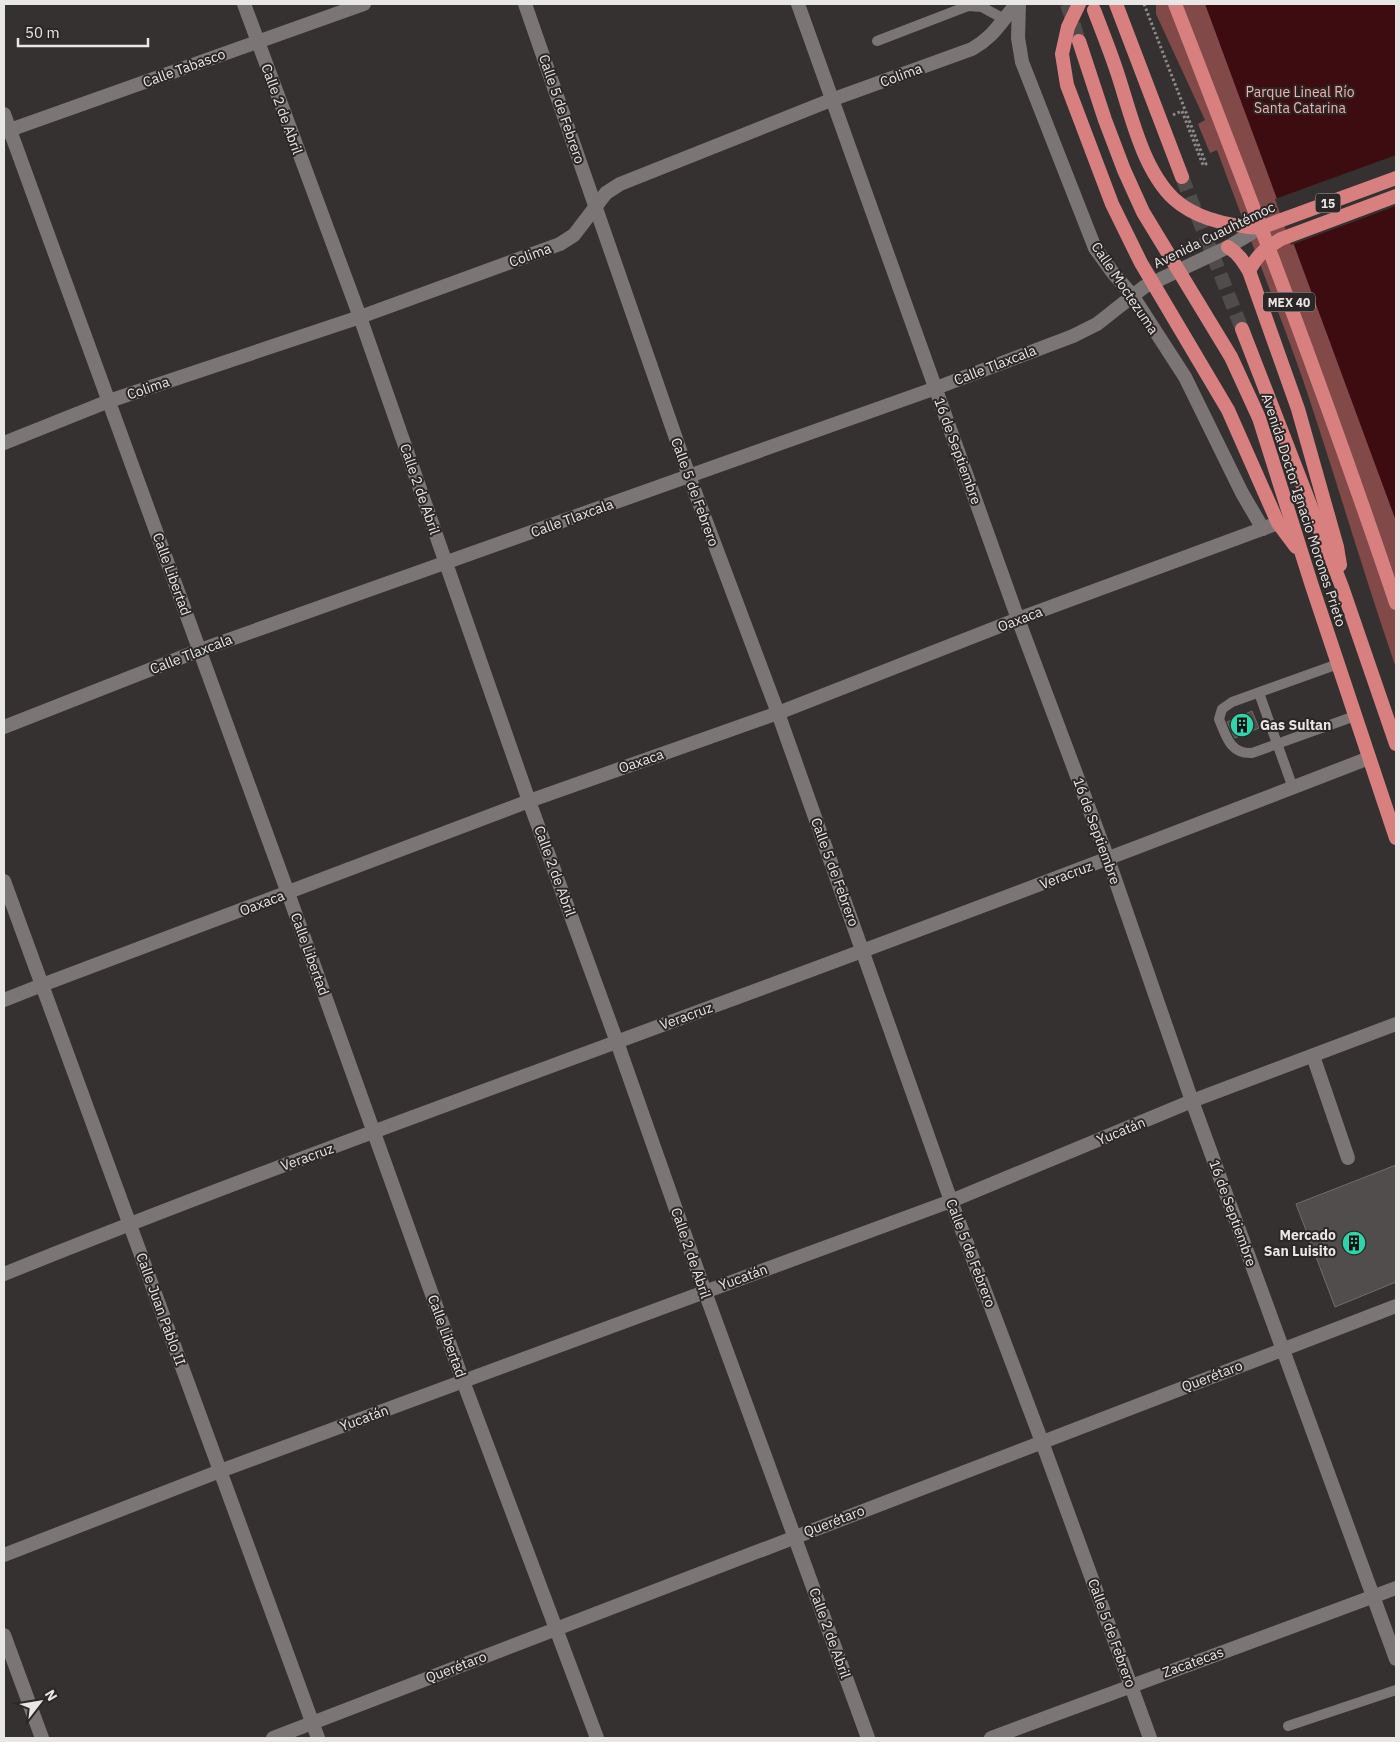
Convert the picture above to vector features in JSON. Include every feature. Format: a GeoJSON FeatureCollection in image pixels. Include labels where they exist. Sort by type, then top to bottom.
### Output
{"type":"FeatureCollection","features":[{"type":"Feature","properties":{"kind":"highway"},"geometry":{"type":"LineString","coordinates":[[1079,4],[1068,27],[1062,54],[1067,85],[1112,204],[1141,263],[1228,410],[1278,523],[1302,554]]}},
{"type":"Feature","properties":{"kind":"highway"},"geometry":{"type":"LineString","coordinates":[[1116,4],[1182,177]]}},
{"type":"Feature","properties":{"kind":"highway","name":"MEX 40"},"geometry":{"type":"LineString","coordinates":[[1175,4],[1279,275],[1359,494],[1396,603]]}},
{"type":"Feature","properties":{"kind":"highway"},"geometry":{"type":"LineString","coordinates":[[1094,10],[1140,142],[1162,185],[1183,206],[1220,223],[1260,228]]}},
{"type":"Feature","properties":{"kind":"highway","name":"Avenida Doctor Ignacio Morones Prieto"},"geometry":{"type":"LineString","coordinates":[[1080,41],[1105,120],[1124,170],[1143,212],[1231,357],[1259,418],[1396,838]]}},
{"type":"Feature","properties":{"kind":"highway","name":"Avenida Cuauhtémoc"},"geometry":{"type":"LineString","coordinates":[[1260,228],[1396,178]]}},
{"type":"Feature","properties":{"kind":"highway"},"geometry":{"type":"LineString","coordinates":[[1249,271],[1256,258],[1266,248],[1281,239],[1396,196]]}},
{"type":"Feature","properties":{"kind":"highway"},"geometry":{"type":"LineString","coordinates":[[1228,247],[1235,251],[1249,271],[1298,408],[1337,547],[1340,581]]}},
{"type":"Feature","properties":{"kind":"highway"},"geometry":{"type":"LineString","coordinates":[[1242,329],[1340,581],[1396,744]]}},
{"type":"Feature","properties":{"kind":"street","name":"Calle 2 de Abril"},"geometry":{"type":"LineString","coordinates":[[244,4],[360,317],[529,801],[617,1042],[705,1292],[868,1738]]}},
{"type":"Feature","properties":{"kind":"street","name":"Calle Tabasco"},"geometry":{"type":"LineString","coordinates":[[7,131],[364,4]]}},
{"type":"Feature","properties":{"kind":"street","name":"Calle 5 de Febrero"},"geometry":{"type":"LineString","coordinates":[[525,4],[689,476],[778,713],[951,1200],[1150,1738]]}},
{"type":"Feature","properties":{"kind":"street","name":"16 de Septiembre"},"geometry":{"type":"LineString","coordinates":[[798,4],[1018,619],[1108,859],[1192,1101],[1396,1658]]}},
{"type":"Feature","properties":{"kind":"street","name":"Colima"},"geometry":{"type":"LineString","coordinates":[[4,443],[110,401],[360,317],[560,244],[574,235],[606,193],[620,184],[831,100],[972,49],[994,33],[1018,4]]}},
{"type":"Feature","properties":{"kind":"street","name":"Calle Moctezuma"},"geometry":{"type":"LineString","coordinates":[[1018,4],[1018,38],[1022,62],[1095,248],[1113,273],[1138,291],[1185,377],[1242,493],[1263,529]]}},
{"type":"Feature","properties":{"kind":"street","name":"Calle Libertad"},"geometry":{"type":"LineString","coordinates":[[4,114],[7,131],[110,401],[463,1381],[597,1738]]}},
{"type":"Feature","properties":{"kind":"street","name":"Avenida Cuauhtémoc"},"geometry":{"type":"LineString","coordinates":[[1138,291],[1228,247],[1260,228]]}},
{"type":"Feature","properties":{"kind":"street","name":"Calle Tlaxcala"},"geometry":{"type":"LineString","coordinates":[[4,727],[200,650],[936,388],[1073,336],[1097,324],[1117,310],[1138,291]]}},
{"type":"Feature","properties":{"kind":"street","name":"Oaxaca"},"geometry":{"type":"LineString","coordinates":[[4,1000],[529,801],[778,713],[1018,619],[1278,523]]}},
{"type":"Feature","properties":{"kind":"street","name":"Veracruz"},"geometry":{"type":"LineString","coordinates":[[4,1274],[129,1223],[863,951],[1369,758]]}},
{"type":"Feature","properties":{"kind":"street","name":"Calle Juan Pablo II"},"geometry":{"type":"LineString","coordinates":[[4,880],[318,1738]]}},
{"type":"Feature","properties":{"kind":"street","name":"Yucatán"},"geometry":{"type":"LineString","coordinates":[[4,1555],[220,1471],[951,1200],[1192,1101],[1396,1024]]}},
{"type":"Feature","properties":{"kind":"street"},"geometry":{"type":"LineString","coordinates":[[1313,1056],[1348,1158]]}},
{"type":"Feature","properties":{"kind":"street","name":"Querétaro"},"geometry":{"type":"LineString","coordinates":[[273,1738],[1396,1306]]}},
{"type":"Feature","properties":{"kind":"street","name":"Zacatecas"},"geometry":{"type":"LineString","coordinates":[[991,1738],[1396,1588]]}},
{"type":"Feature","properties":{"kind":"street"},"geometry":{"type":"LineString","coordinates":[[4,1635],[42,1738]]}},
{"type":"Feature","properties":{"kind":"lane"},"geometry":{"type":"LineString","coordinates":[[877,41],[968,6],[982,7],[1004,19]]}},
{"type":"Feature","properties":{"kind":"lane"},"geometry":{"type":"LineString","coordinates":[[1338,664],[1259,692],[1226,706],[1222,709],[1219,719],[1228,741],[1238,751],[1252,753],[1278,742],[1355,716]]}},
{"type":"Feature","properties":{"kind":"lane"},"geometry":{"type":"LineString","coordinates":[[1259,692],[1293,788]]}},
{"type":"Feature","properties":{"kind":"lane"},"geometry":{"type":"LineString","coordinates":[[1288,1726],[1396,1690]]}},
{"type":"Feature","properties":{"kind":"path"},"geometry":{"type":"LineString","coordinates":[[1144,4],[1206,164],[1203,165],[1182,112]]}},
{"type":"Feature","properties":{"kind":"green space","name":"Parque Lineal Río Santa Catarina"},"geometry":{"type":"Polygon","coordinates":[[[1156,4],[1396,4],[1396,668],[1293,351],[1217,150],[1210,153],[1198,124],[1205,120],[1156,14],[1156,4]]]}},
{"type":"Feature","properties":{"kind":"shaded area","name":"Parque Lineal Río Santa Catarina"},"geometry":{"type":"Polygon","coordinates":[[[1205,4],[1396,4],[1396,521],[1205,4]]]}},
{"type":"Feature","properties":{"kind":"pier"},"geometry":{"type":"Polygon","coordinates":[[[1396,155],[1396,206],[1291,245],[1275,199],[1396,155]]]}},
{"type":"Feature","properties":{"kind":"building","name":"Gas Sultan"},"geometry":{"type":"Polygon","coordinates":[[[1252,711],[1259,728],[1235,738],[1227,722],[1252,711]]]}},
{"type":"Feature","properties":{"kind":"building","name":"Mercado San Luisito"},"geometry":{"type":"Polygon","coordinates":[[[1396,1165],[1396,1282],[1335,1307],[1296,1204],[1396,1165]]]}},
{"type":"Feature","properties":{"kind":"tunnel"},"geometry":{"type":"LineString","coordinates":[[1067,4],[1079,41]]}},
{"type":"Feature","properties":{"kind":"tunnel"},"geometry":{"type":"LineString","coordinates":[[1182,177],[1242,329]]}},
{"type":"Feature","properties":{"kind":"place","name":"Gas Sultan"},"geometry":{"type":"Point","coordinates":[1242,725]}},
{"type":"Feature","properties":{"kind":"place","name":"Mercado San Luisito"},"geometry":{"type":"Point","coordinates":[1354,1243]}}]}
